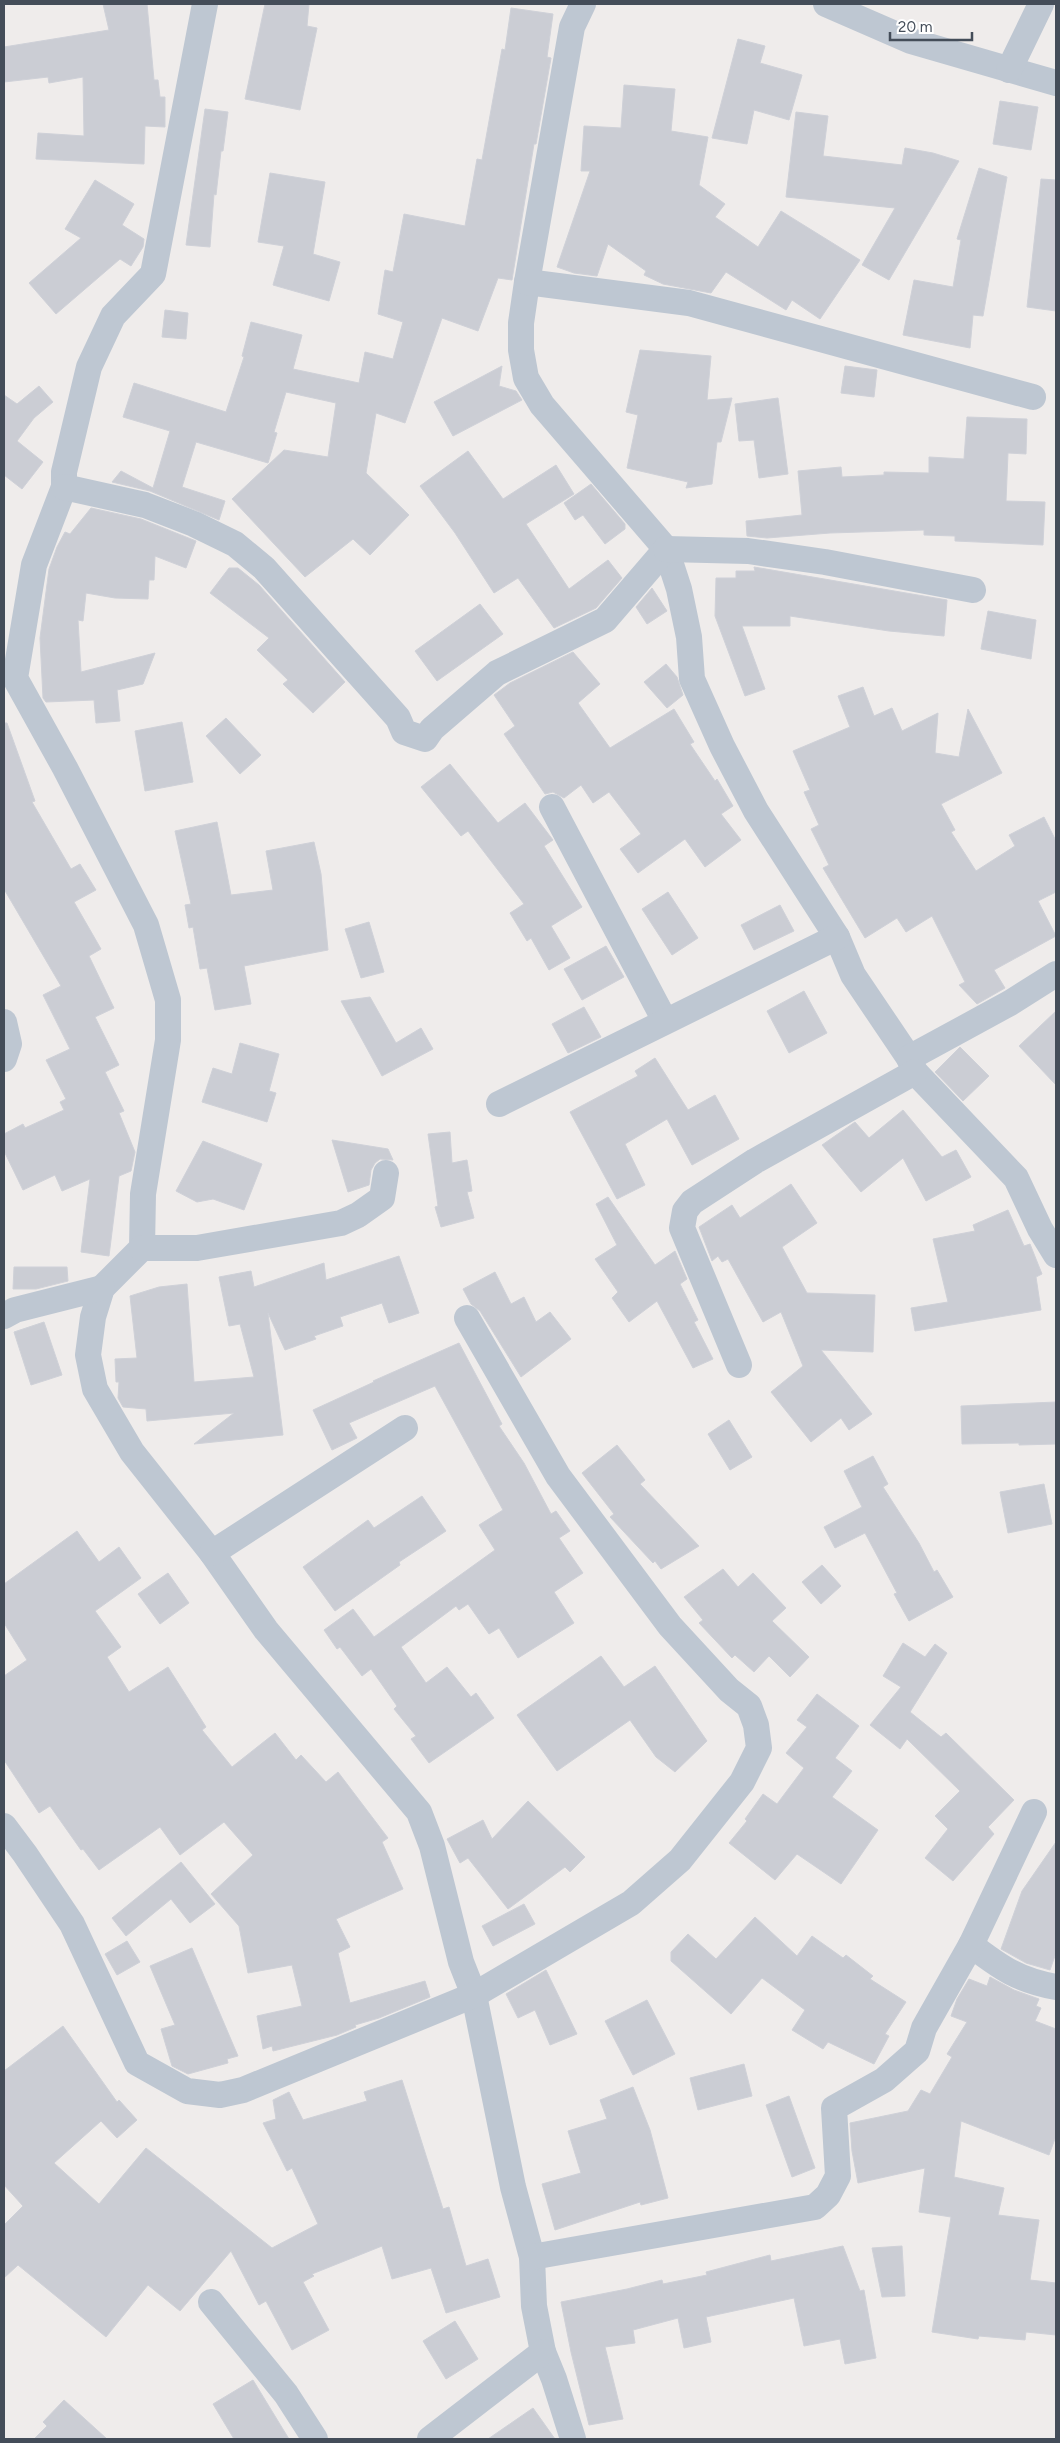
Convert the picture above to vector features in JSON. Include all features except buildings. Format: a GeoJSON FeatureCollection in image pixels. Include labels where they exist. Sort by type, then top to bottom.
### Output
{"type":"FeatureCollection","features":[{"type":"Feature","properties":{"kind":"street"},"geometry":{"type":"LineString","coordinates":[[205,4],[153,274],[113,316],[89,367],[64,472],[64,487],[34,565],[15,678],[65,768],[146,925],[168,1000],[168,1040],[143,1194],[142,1248],[102,1288],[93,1317],[88,1355],[95,1389],[132,1452],[212,1552],[266,1630],[419,1812],[432,1846],[461,1962],[474,1995],[512,2187],[532,2257],[534,2306],[543,2352],[554,2379],[573,2439]]}},
{"type":"Feature","properties":{"kind":"street"},"geometry":{"type":"LineString","coordinates":[[583,4],[572,27],[527,282],[521,332],[521,350],[526,378],[542,405],[666,550],[679,589],[685,618],[692,679],[714,729],[756,810],[837,937],[853,976],[912,1065],[1016,1178],[1040,1229],[1056,1255]]}},
{"type":"Feature","properties":{"kind":"street"},"geometry":{"type":"LineString","coordinates":[[826,4],[912,41],[1056,83]]}},
{"type":"Feature","properties":{"kind":"street"},"geometry":{"type":"LineString","coordinates":[[1009,70],[1041,4]]}},
{"type":"Feature","properties":{"kind":"street"},"geometry":{"type":"LineString","coordinates":[[527,282],[689,303],[1032,397]]}},
{"type":"Feature","properties":{"kind":"street"},"geometry":{"type":"LineString","coordinates":[[64,487],[146,505],[194,524],[235,544],[264,568],[321,630],[398,718],[404,732],[424,739],[432,729],[498,674],[605,620],[666,550],[748,551],[825,562],[974,590]]}},
{"type":"Feature","properties":{"kind":"street"},"geometry":{"type":"LineString","coordinates":[[552,807],[665,1021]]}},
{"type":"Feature","properties":{"kind":"street"},"geometry":{"type":"LineString","coordinates":[[499,1104],[837,937]]}},
{"type":"Feature","properties":{"kind":"street"},"geometry":{"type":"LineString","coordinates":[[740,1365],[682,1228],[685,1212],[692,1202],[1056,974]]}},
{"type":"Feature","properties":{"kind":"street"},"geometry":{"type":"LineString","coordinates":[[4,1022],[9,1044],[4,1059]]}},
{"type":"Feature","properties":{"kind":"street"},"geometry":{"type":"LineString","coordinates":[[142,1248],[197,1248],[341,1223],[358,1215],[382,1198],[386,1173]]}},
{"type":"Feature","properties":{"kind":"street"},"geometry":{"type":"LineString","coordinates":[[4,1316],[16,1310],[102,1288]]}},
{"type":"Feature","properties":{"kind":"street"},"geometry":{"type":"LineString","coordinates":[[4,1826],[72,1924],[137,2063],[187,2091],[220,2095],[243,2090],[474,1995],[631,1903],[680,1860],[742,1782],[759,1748],[756,1725],[749,1706],[730,1690],[670,1626],[558,1476],[467,1318]]}},
{"type":"Feature","properties":{"kind":"street"},"geometry":{"type":"LineString","coordinates":[[212,1552],[405,1428]]}},
{"type":"Feature","properties":{"kind":"street"},"geometry":{"type":"LineString","coordinates":[[532,2257],[815,2206],[828,2196],[838,2176],[834,2108],[884,2080],[917,2051],[924,2028],[971,1945],[1034,1812]]}},
{"type":"Feature","properties":{"kind":"street"},"geometry":{"type":"LineString","coordinates":[[971,1945],[1003,1970],[1036,1983],[1056,1987]]}},
{"type":"Feature","properties":{"kind":"street"},"geometry":{"type":"LineString","coordinates":[[211,2302],[286,2394],[315,2439]]}},
{"type":"Feature","properties":{"kind":"street"},"geometry":{"type":"LineString","coordinates":[[430,2439],[543,2352]]}}]}
